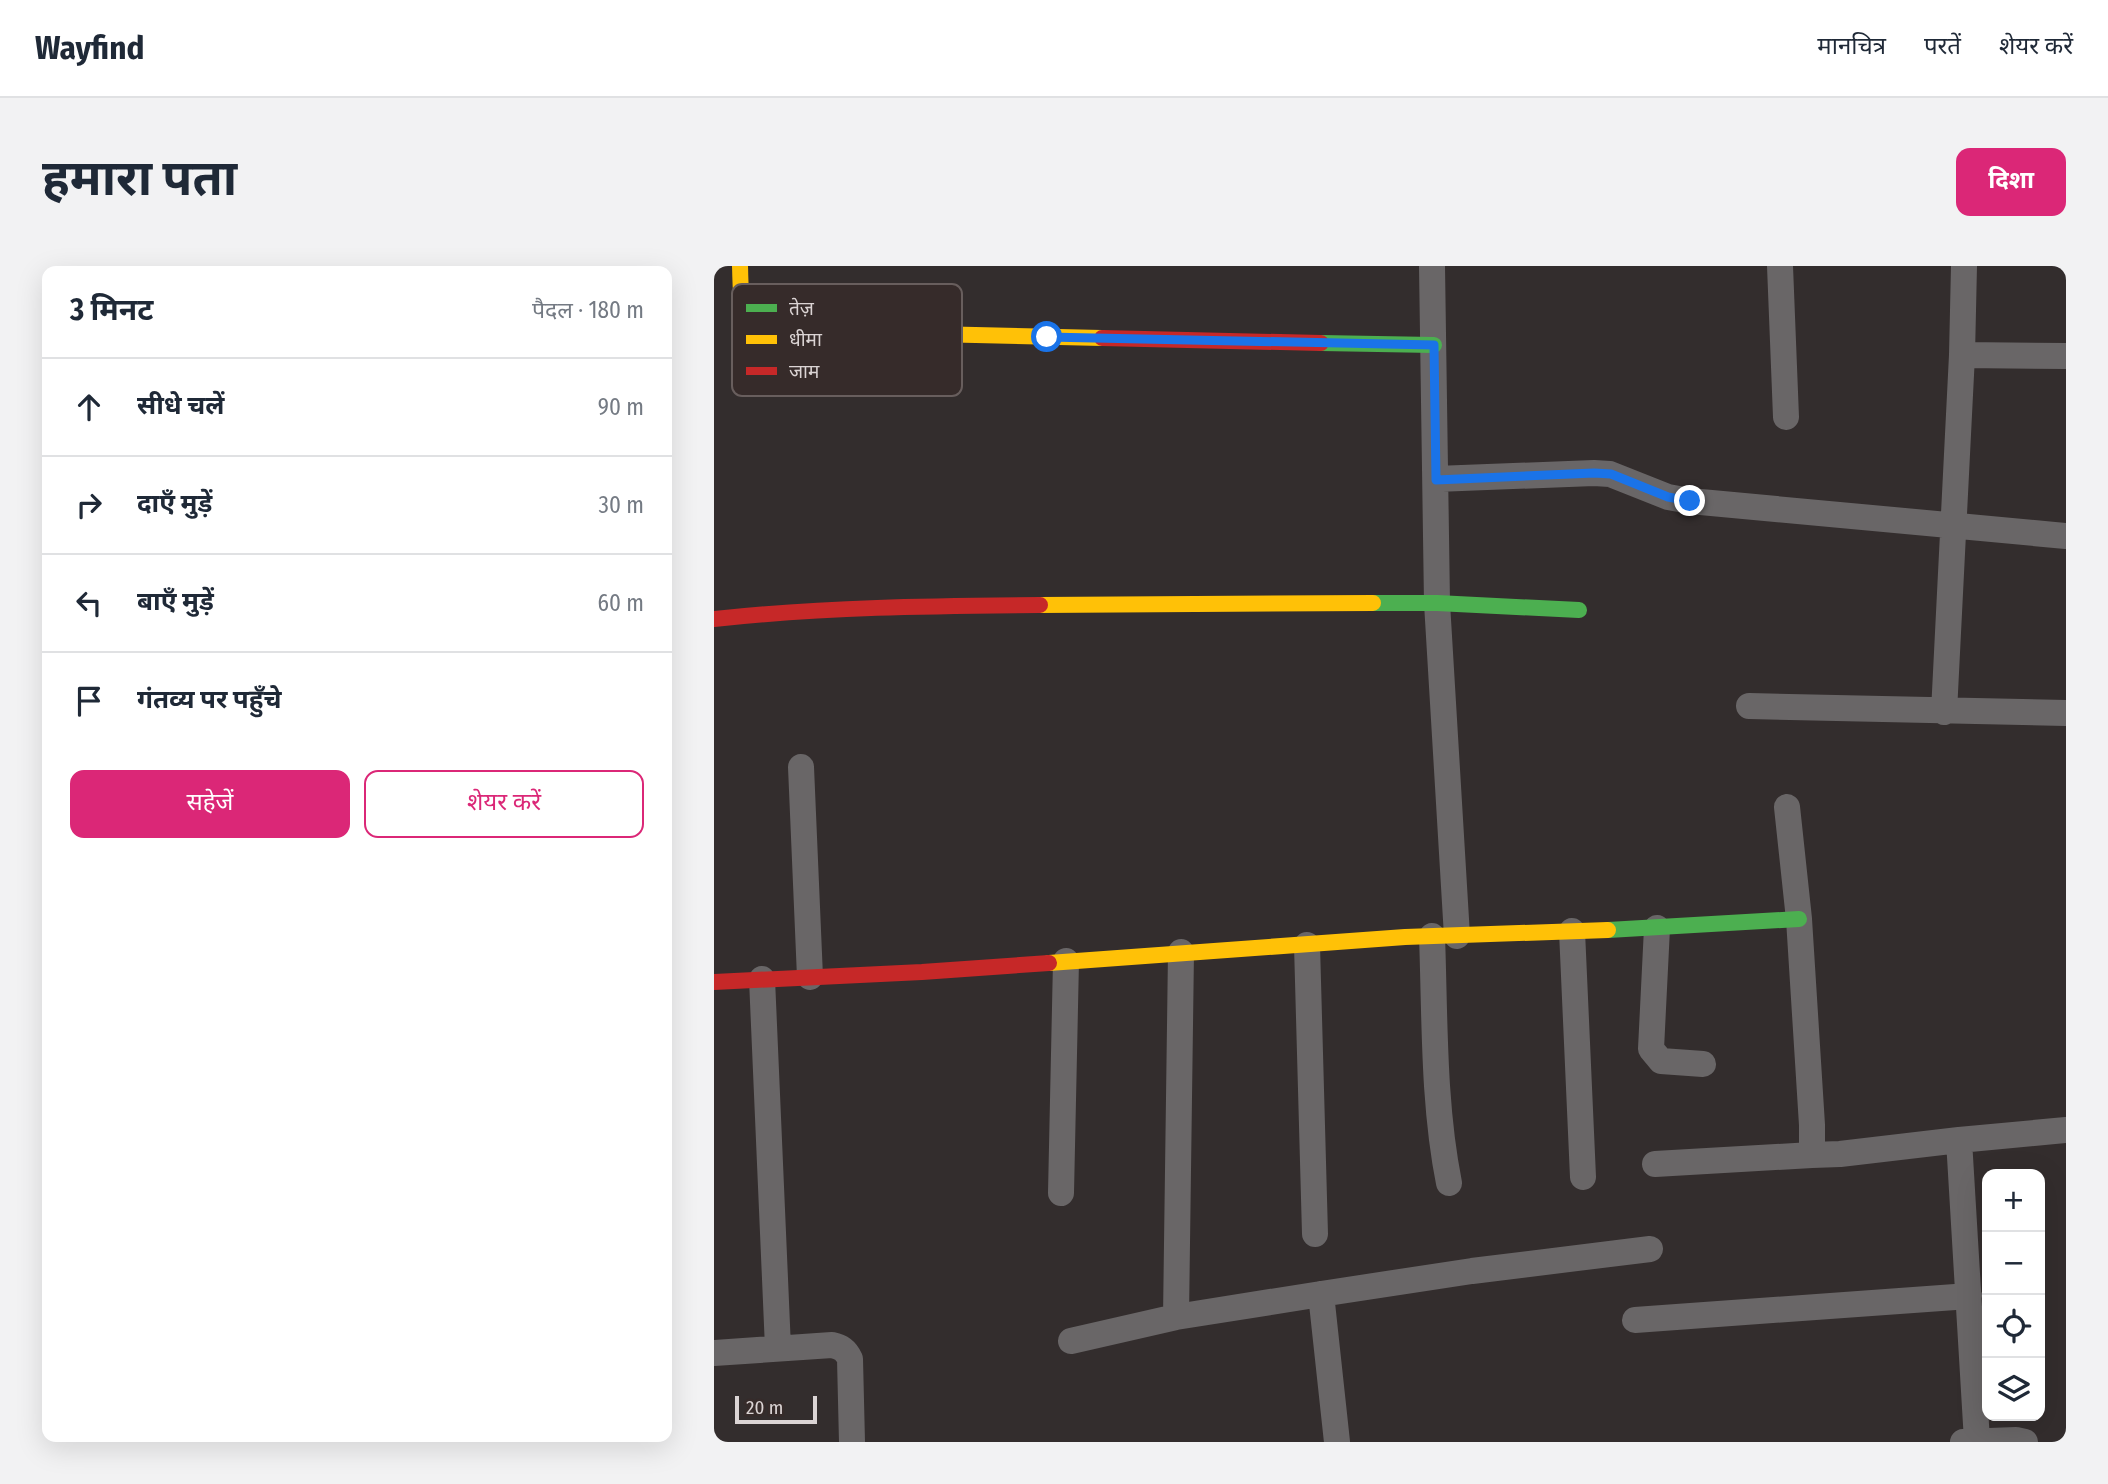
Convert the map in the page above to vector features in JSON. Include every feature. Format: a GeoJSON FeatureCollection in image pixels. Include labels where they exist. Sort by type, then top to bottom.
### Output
{"type":"FeatureCollection","features":[{"type":"Feature","properties":{"kind":"street"},"geometry":{"type":"LineString","coordinates":[[740,266],[741,284]]}},
{"type":"Feature","properties":{"kind":"street"},"geometry":{"type":"LineString","coordinates":[[1432,266],[1444,936],[1440,1116],[1449,1183]]}},
{"type":"Feature","properties":{"kind":"street"},"geometry":{"type":"LineString","coordinates":[[1780,266],[1786,417]]}},
{"type":"Feature","properties":{"kind":"street"},"geometry":{"type":"LineString","coordinates":[[1944,712],[1964,266]]}},
{"type":"Feature","properties":{"kind":"street"},"geometry":{"type":"LineString","coordinates":[[962,335],[1434,345]]}},
{"type":"Feature","properties":{"kind":"street"},"geometry":{"type":"LineString","coordinates":[[1962,355],[2066,356]]}},
{"type":"Feature","properties":{"kind":"street"},"geometry":{"type":"LineString","coordinates":[[1436,480],[1611,474],[1668,497],[1690,501],[2066,536]]}},
{"type":"Feature","properties":{"kind":"street"},"geometry":{"type":"LineString","coordinates":[[714,619],[784,611],[929,606],[1437,603],[1579,610]]}},
{"type":"Feature","properties":{"kind":"street"},"geometry":{"type":"LineString","coordinates":[[1749,706],[2066,713]]}},
{"type":"Feature","properties":{"kind":"street"},"geometry":{"type":"LineString","coordinates":[[801,767],[810,976]]}},
{"type":"Feature","properties":{"kind":"street"},"geometry":{"type":"LineString","coordinates":[[1787,807],[1799,919],[1812,1155]]}},
{"type":"Feature","properties":{"kind":"street"},"geometry":{"type":"LineString","coordinates":[[714,982],[922,972],[1181,952],[1444,936],[1657,929],[1799,919]]}},
{"type":"Feature","properties":{"kind":"street"},"geometry":{"type":"LineString","coordinates":[[1657,929],[1651,1049],[1661,1061],[1703,1064]]}},
{"type":"Feature","properties":{"kind":"street"},"geometry":{"type":"LineString","coordinates":[[1572,931],[1583,1177]]}},
{"type":"Feature","properties":{"kind":"street"},"geometry":{"type":"LineString","coordinates":[[1307,945],[1315,1234]]}},
{"type":"Feature","properties":{"kind":"street"},"geometry":{"type":"LineString","coordinates":[[1176,1317],[1181,952]]}},
{"type":"Feature","properties":{"kind":"street"},"geometry":{"type":"LineString","coordinates":[[1060,1193],[1066,961]]}},
{"type":"Feature","properties":{"kind":"street"},"geometry":{"type":"LineString","coordinates":[[762,979],[778,1348]]}},
{"type":"Feature","properties":{"kind":"street"},"geometry":{"type":"LineString","coordinates":[[1655,1164],[1840,1154],[2066,1130]]}},
{"type":"Feature","properties":{"kind":"street"},"geometry":{"type":"LineString","coordinates":[[1959,1140],[1969,1296],[1970,1441],[2025,1442]]}},
{"type":"Feature","properties":{"kind":"street"},"geometry":{"type":"LineString","coordinates":[[1071,1341],[1176,1317],[1472,1271],[1650,1249]]}},
{"type":"Feature","properties":{"kind":"street"},"geometry":{"type":"LineString","coordinates":[[1321,1294],[1337,1442]]}},
{"type":"Feature","properties":{"kind":"street"},"geometry":{"type":"LineString","coordinates":[[1635,1320],[1969,1296]]}},
{"type":"Feature","properties":{"kind":"street"},"geometry":{"type":"LineString","coordinates":[[714,1353],[832,1345],[846,1351],[850,1359],[852,1442]]}},
{"type":"Feature","properties":{"kind":"traffic: fast"},"geometry":{"type":"LineString","coordinates":[[1321,343],[1434,345]]}},
{"type":"Feature","properties":{"kind":"traffic: fast"},"geometry":{"type":"LineString","coordinates":[[1373,603],[1437,603],[1579,610]]}},
{"type":"Feature","properties":{"kind":"traffic: fast"},"geometry":{"type":"LineString","coordinates":[[1608,930],[1799,919]]}},
{"type":"Feature","properties":{"kind":"traffic: slow"},"geometry":{"type":"LineString","coordinates":[[740,266],[741,284]]}},
{"type":"Feature","properties":{"kind":"traffic: slow"},"geometry":{"type":"LineString","coordinates":[[962,335],[1102,338]]}},
{"type":"Feature","properties":{"kind":"traffic: slow"},"geometry":{"type":"LineString","coordinates":[[1040,605],[1373,603]]}},
{"type":"Feature","properties":{"kind":"traffic: slow"},"geometry":{"type":"LineString","coordinates":[[1049,963],[1405,937],[1608,930]]}},
{"type":"Feature","properties":{"kind":"traffic: jam"},"geometry":{"type":"LineString","coordinates":[[1102,338],[1321,343]]}},
{"type":"Feature","properties":{"kind":"traffic: jam"},"geometry":{"type":"LineString","coordinates":[[714,619],[836,610],[1040,605]]}},
{"type":"Feature","properties":{"kind":"traffic: jam"},"geometry":{"type":"LineString","coordinates":[[714,982],[1049,963]]}},
{"type":"Feature","properties":{"kind":"route"},"geometry":{"type":"LineString","coordinates":[[1047,337],[1434,345],[1436,480],[1611,474],[1668,497],[1690,501]]}}]}
